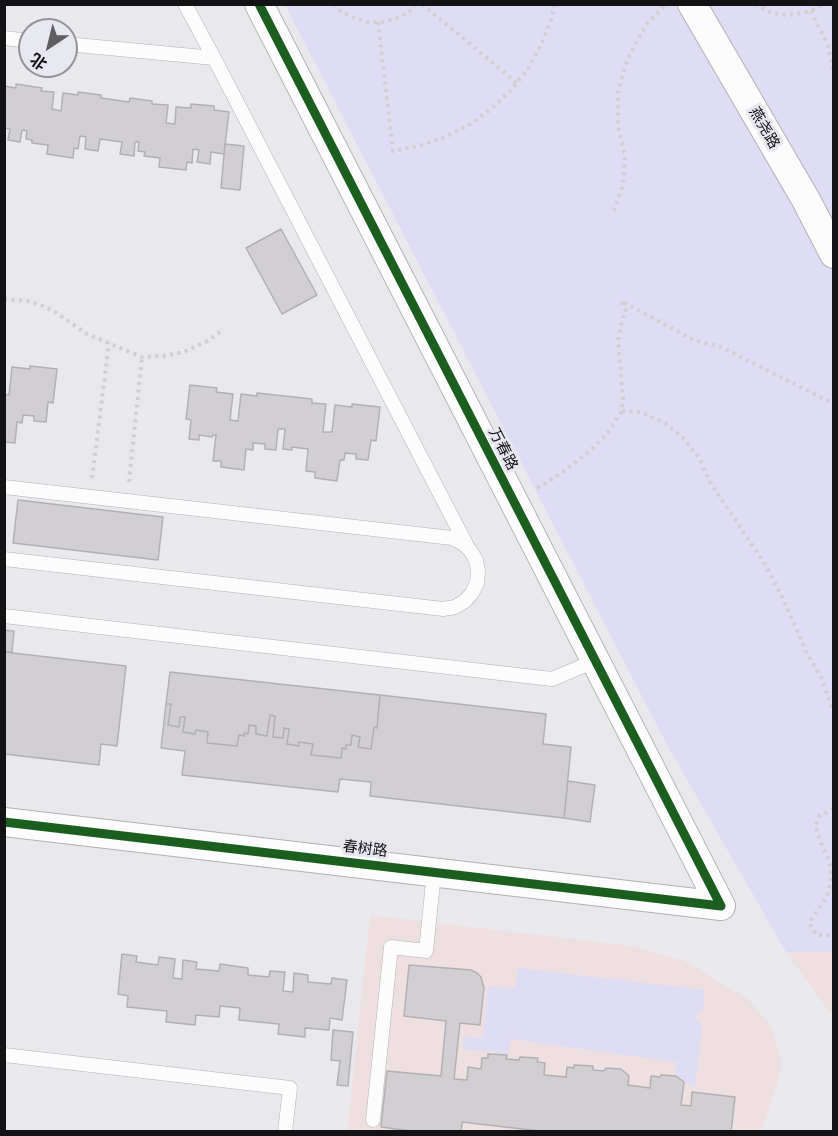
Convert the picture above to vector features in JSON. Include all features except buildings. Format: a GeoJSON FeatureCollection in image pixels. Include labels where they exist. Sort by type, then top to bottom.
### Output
{"type":"FeatureCollection","features":[{"type":"Feature","properties":{"kind":"street","name":"万春路"},"geometry":{"type":"LineString","coordinates":[[259,4],[721,906]]}},
{"type":"Feature","properties":{"kind":"street","name":"燕尧路"},"geometry":{"type":"LineString","coordinates":[[692,4],[806,200],[834,254]]}},
{"type":"Feature","properties":{"kind":"street","name":"春树路"},"geometry":{"type":"LineString","coordinates":[[4,822],[721,906]]}},
{"type":"Feature","properties":{"kind":"lane"},"geometry":{"type":"LineString","coordinates":[[4,559],[443,609],[454,607],[465,601],[477,583],[476,560],[185,4]]}},
{"type":"Feature","properties":{"kind":"lane"},"geometry":{"type":"LineString","coordinates":[[78,45],[214,58]]}},
{"type":"Feature","properties":{"kind":"lane"},"geometry":{"type":"LineString","coordinates":[[4,487],[452,538],[470,550]]}},
{"type":"Feature","properties":{"kind":"lane"},"geometry":{"type":"LineString","coordinates":[[4,616],[552,679],[595,661]]}},
{"type":"Feature","properties":{"kind":"lane"},"geometry":{"type":"LineString","coordinates":[[373,1120],[391,947],[426,951],[434,872]]}},
{"type":"Feature","properties":{"kind":"lane"},"geometry":{"type":"LineString","coordinates":[[4,1055],[290,1088],[285,1131]]}},
{"type":"Feature","properties":{"kind":"path"},"geometry":{"type":"LineString","coordinates":[[334,4],[339,10],[366,22],[396,19],[409,12],[416,4]]}},
{"type":"Feature","properties":{"kind":"path"},"geometry":{"type":"LineString","coordinates":[[422,4],[517,83]]}},
{"type":"Feature","properties":{"kind":"path"},"geometry":{"type":"LineString","coordinates":[[378,22],[393,151],[437,140],[469,125],[491,109],[528,69],[541,45],[555,4]]}},
{"type":"Feature","properties":{"kind":"path"},"geometry":{"type":"LineString","coordinates":[[614,211],[623,184],[626,157],[618,126],[618,91],[628,58],[646,25],[666,4]]}},
{"type":"Feature","properties":{"kind":"path"},"geometry":{"type":"LineString","coordinates":[[755,4],[781,15],[811,11],[823,4]]}},
{"type":"Feature","properties":{"kind":"path"},"geometry":{"type":"LineString","coordinates":[[811,11],[828,46],[834,75]]}},
{"type":"Feature","properties":{"kind":"path"},"geometry":{"type":"LineString","coordinates":[[4,299],[41,305],[87,334],[142,357],[184,352],[223,330]]}},
{"type":"Feature","properties":{"kind":"path"},"geometry":{"type":"LineString","coordinates":[[512,500],[546,483],[592,449],[608,434],[622,411],[618,339],[626,311],[621,301],[694,340],[721,347],[834,404]]}},
{"type":"Feature","properties":{"kind":"path"},"geometry":{"type":"LineString","coordinates":[[89,497],[109,343]]}},
{"type":"Feature","properties":{"kind":"path"},"geometry":{"type":"LineString","coordinates":[[126,501],[142,357]]}},
{"type":"Feature","properties":{"kind":"path"},"geometry":{"type":"LineString","coordinates":[[622,411],[640,412],[665,423],[683,438],[700,459],[710,482],[766,566],[807,653],[822,679],[834,714]]}},
{"type":"Feature","properties":{"kind":"path"},"geometry":{"type":"LineString","coordinates":[[834,808],[820,815],[815,826],[829,860],[832,876],[827,896],[809,923],[817,934],[834,935]]}},
{"type":"Feature","properties":{"kind":"shaded area"},"geometry":{"type":"Polygon","coordinates":[[[285,5],[833,5],[833,952],[786,952],[667,745],[285,5]]]}},
{"type":"Feature","properties":{"kind":"shaded area"},"geometry":{"type":"Polygon","coordinates":[[[370,915],[633,946],[685,961],[749,1000],[772,1028],[782,1063],[761,1131],[347,1132],[370,915]]]}},
{"type":"Feature","properties":{"kind":"shaded area"},"geometry":{"type":"Polygon","coordinates":[[[786,952],[833,952],[833,1017],[786,952]]]}},
{"type":"Feature","properties":{"kind":"shaded area"},"geometry":{"type":"Polygon","coordinates":[[[518,968],[705,990],[703,1008],[695,1019],[702,1026],[695,1088],[675,1074],[676,1062],[511,1039],[508,1054],[463,1049],[463,1037],[483,1038],[488,986],[515,989],[518,968]]]}},
{"type":"Feature","properties":{"kind":"cycle path"},"geometry":{"type":"LineString","coordinates":[[259,4],[721,906]]}},
{"type":"Feature","properties":{"kind":"cycle path"},"geometry":{"type":"LineString","coordinates":[[4,822],[721,906]]}}]}
